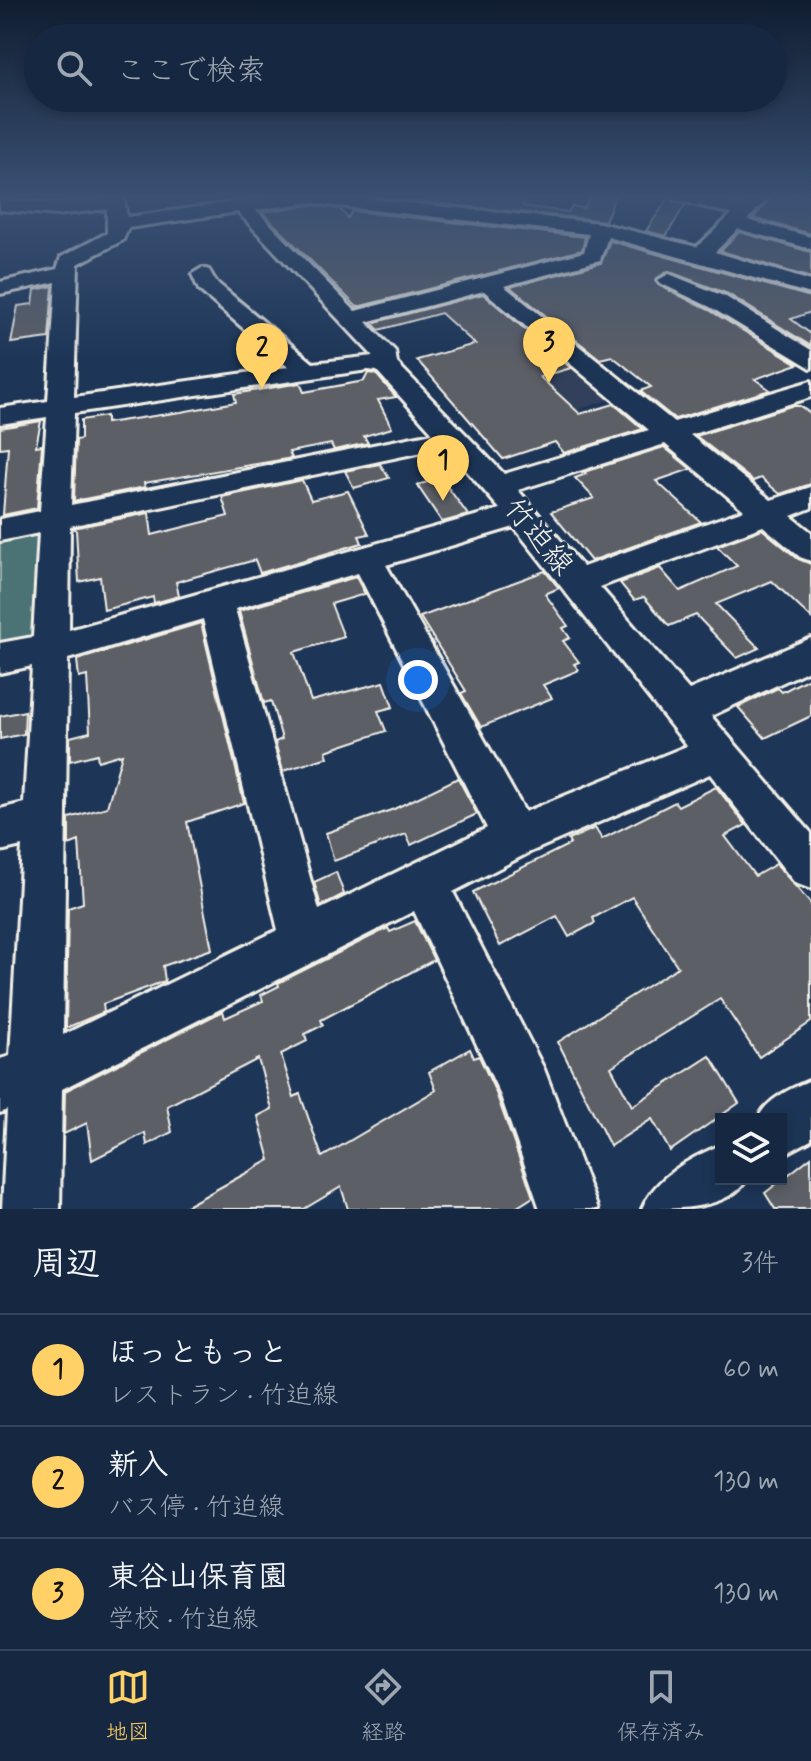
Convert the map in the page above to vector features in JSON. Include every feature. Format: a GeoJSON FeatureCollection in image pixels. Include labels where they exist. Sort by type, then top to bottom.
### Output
{"type":"FeatureCollection","features":[{"type":"Feature","properties":{"kind":"street"},"geometry":{"type":"LineString","coordinates":[[31,1209],[18,1079],[46,819],[55,520],[68,273],[71,258],[86,251]]}},
{"type":"Feature","properties":{"kind":"street"},"geometry":{"type":"LineString","coordinates":[[286,251],[351,319],[593,256],[594,251]]}},
{"type":"Feature","properties":{"kind":"street"},"geometry":{"type":"LineString","coordinates":[[691,251],[811,288]]}},
{"type":"Feature","properties":{"kind":"street"},"geometry":{"type":"LineString","coordinates":[[0,288],[68,273]]}},
{"type":"Feature","properties":{"kind":"street"},"geometry":{"type":"LineString","coordinates":[[202,274],[207,285],[308,372]]}},
{"type":"Feature","properties":{"kind":"street"},"geometry":{"type":"LineString","coordinates":[[669,280],[718,302],[811,361]]}},
{"type":"Feature","properties":{"kind":"street"},"geometry":{"type":"LineString","coordinates":[[487,283],[811,549]]}},
{"type":"Feature","properties":{"kind":"street","name":"竹迫線"},"geometry":{"type":"LineString","coordinates":[[351,319],[386,356],[384,364],[498,486],[811,867]]}},
{"type":"Feature","properties":{"kind":"street"},"geometry":{"type":"LineString","coordinates":[[0,416],[384,364]]}},
{"type":"Feature","properties":{"kind":"street"},"geometry":{"type":"LineString","coordinates":[[498,486],[811,389]]}},
{"type":"Feature","properties":{"kind":"street"},"geometry":{"type":"LineString","coordinates":[[0,530],[454,437]]}},
{"type":"Feature","properties":{"kind":"street"},"geometry":{"type":"LineString","coordinates":[[577,582],[811,497]]}},
{"type":"Feature","properties":{"kind":"street"},"geometry":{"type":"LineString","coordinates":[[0,658],[52,648],[521,514]]}},
{"type":"Feature","properties":{"kind":"street"},"geometry":{"type":"LineString","coordinates":[[366,558],[515,837]]}},
{"type":"Feature","properties":{"kind":"street"},"geometry":{"type":"LineString","coordinates":[[216,601],[304,942]]}},
{"type":"Feature","properties":{"kind":"street"},"geometry":{"type":"LineString","coordinates":[[684,710],[811,653]]}},
{"type":"Feature","properties":{"kind":"street"},"geometry":{"type":"LineString","coordinates":[[18,1079],[66,1061],[515,837],[717,752]]}},
{"type":"Feature","properties":{"kind":"street"},"geometry":{"type":"LineString","coordinates":[[0,830],[46,819]]}},
{"type":"Feature","properties":{"kind":"street"},"geometry":{"type":"LineString","coordinates":[[424,883],[525,1088],[569,1209]]}},
{"type":"Feature","properties":{"kind":"street"},"geometry":{"type":"LineString","coordinates":[[787,1125],[811,1107]]}},
{"type":"Feature","properties":{"kind":"street"},"geometry":{"type":"LineString","coordinates":[[671,1209],[715,1177]]}},
{"type":"Feature","properties":{"kind":"shaded area"},"geometry":{"type":"Polygon","coordinates":[[[557,348],[615,398],[539,422],[485,369],[557,348]]]}},
{"type":"Feature","properties":{"kind":"green space"},"geometry":{"type":"Polygon","coordinates":[[[34,531],[44,533],[37,635],[0,651],[0,537],[34,531]]]}},
{"type":"Feature","properties":{"kind":"building"},"geometry":{"type":"Polygon","coordinates":[[[301,251],[576,251],[357,307],[301,251]]]}},
{"type":"Feature","properties":{"kind":"building"},"geometry":{"type":"Polygon","coordinates":[[[606,251],[647,251],[811,297],[811,312],[791,319],[811,334],[811,346],[728,294],[668,271],[655,280],[660,286],[709,310],[798,364],[755,379],[770,390],[675,419],[640,391],[651,387],[612,356],[600,359],[510,287],[601,263],[606,251]]]}},
{"type":"Feature","properties":{"kind":"building"},"geometry":{"type":"Polygon","coordinates":[[[722,251],[811,252],[811,278],[722,251]]]}},
{"type":"Feature","properties":{"kind":"building"},"geometry":{"type":"Polygon","coordinates":[[[53,286],[49,338],[11,343],[18,306],[33,304],[35,290],[53,286]]]}},
{"type":"Feature","properties":{"kind":"building"},"geometry":{"type":"Polygon","coordinates":[[[483,294],[571,368],[540,377],[580,414],[614,404],[643,429],[564,453],[555,442],[503,459],[417,360],[475,344],[441,313],[379,330],[372,323],[483,294]]]}},
{"type":"Feature","properties":{"kind":"building"},"geometry":{"type":"Polygon","coordinates":[[[368,373],[376,374],[396,397],[378,400],[392,428],[364,436],[368,443],[334,450],[331,444],[289,452],[292,458],[144,483],[145,487],[74,501],[76,440],[81,439],[81,420],[106,416],[106,423],[181,412],[236,402],[234,394],[300,383],[304,392],[364,381],[368,373]]]}},
{"type":"Feature","properties":{"kind":"building"},"geometry":{"type":"Polygon","coordinates":[[[791,406],[800,406],[811,414],[811,484],[780,494],[761,478],[753,481],[696,436],[791,406]]]}},
{"type":"Feature","properties":{"kind":"building"},"geometry":{"type":"Polygon","coordinates":[[[41,421],[36,446],[42,445],[37,508],[3,515],[8,447],[0,448],[0,428],[41,421]]]}},
{"type":"Feature","properties":{"kind":"building"},"geometry":{"type":"Polygon","coordinates":[[[664,447],[691,469],[656,481],[701,522],[591,561],[551,512],[594,498],[575,478],[586,474],[584,472],[664,447]]]}},
{"type":"Feature","properties":{"kind":"building"},"geometry":{"type":"Polygon","coordinates":[[[380,464],[389,478],[354,488],[345,471],[380,464]]]}},
{"type":"Feature","properties":{"kind":"building"},"geometry":{"type":"Polygon","coordinates":[[[441,478],[468,515],[442,522],[417,485],[441,478]]]}},
{"type":"Feature","properties":{"kind":"building"},"geometry":{"type":"Polygon","coordinates":[[[302,480],[311,500],[348,491],[369,534],[359,536],[362,543],[260,573],[255,560],[176,582],[179,596],[154,603],[153,597],[104,610],[100,577],[79,582],[76,530],[73,528],[149,513],[152,535],[228,516],[222,497],[302,480]]]}},
{"type":"Feature","properties":{"kind":"building"},"geometry":{"type":"Polygon","coordinates":[[[762,529],[798,559],[811,564],[811,618],[772,581],[716,604],[759,648],[737,658],[696,615],[669,626],[644,597],[634,600],[620,583],[660,568],[680,591],[737,566],[717,546],[762,529]]]}},
{"type":"Feature","properties":{"kind":"building"},"geometry":{"type":"Polygon","coordinates":[[[545,571],[559,588],[545,594],[568,626],[563,628],[570,638],[563,641],[579,662],[574,664],[579,670],[543,685],[552,698],[481,727],[461,693],[466,691],[420,617],[545,571]]]}},
{"type":"Feature","properties":{"kind":"building"},"geometry":{"type":"Polygon","coordinates":[[[356,577],[365,594],[331,604],[344,637],[294,652],[311,701],[384,682],[393,707],[378,711],[386,731],[326,751],[328,757],[283,771],[275,742],[282,739],[271,701],[264,703],[239,611],[356,577]]]}},
{"type":"Feature","properties":{"kind":"building"},"geometry":{"type":"Polygon","coordinates":[[[201,623],[244,803],[187,822],[212,949],[163,966],[165,981],[103,1004],[104,1012],[66,1028],[68,908],[83,903],[79,841],[69,845],[69,818],[107,807],[122,754],[98,761],[97,754],[70,761],[70,737],[90,732],[87,676],[79,678],[77,660],[201,623]]]}},
{"type":"Feature","properties":{"kind":"building"},"geometry":{"type":"Polygon","coordinates":[[[811,677],[811,716],[765,738],[738,707],[778,688],[782,692],[811,677]]]}},
{"type":"Feature","properties":{"kind":"building"},"geometry":{"type":"Polygon","coordinates":[[[25,711],[24,734],[0,739],[0,716],[25,711]]]}},
{"type":"Feature","properties":{"kind":"building"},"geometry":{"type":"Polygon","coordinates":[[[458,778],[477,814],[411,845],[406,834],[334,861],[326,833],[394,809],[458,778]]]}},
{"type":"Feature","properties":{"kind":"building"},"geometry":{"type":"Polygon","coordinates":[[[716,787],[746,825],[725,836],[755,876],[776,864],[811,904],[811,1022],[759,1057],[720,999],[611,1067],[632,1106],[710,1056],[739,1103],[725,1113],[715,1113],[715,1120],[670,1151],[652,1119],[610,1146],[558,1042],[678,967],[632,897],[593,918],[595,923],[569,937],[557,916],[500,946],[473,892],[570,844],[568,840],[595,828],[602,839],[675,802],[678,806],[716,787]]]}},
{"type":"Feature","properties":{"kind":"building"},"geometry":{"type":"Polygon","coordinates":[[[336,872],[344,894],[321,906],[314,882],[336,872]]]}},
{"type":"Feature","properties":{"kind":"building"},"geometry":{"type":"Polygon","coordinates":[[[415,921],[434,960],[321,1020],[323,1025],[305,1034],[307,1041],[281,1054],[294,1097],[300,1094],[322,1157],[436,1090],[429,1072],[470,1049],[474,1058],[479,1056],[496,1093],[533,1197],[514,1209],[348,1209],[341,1187],[304,1209],[181,1209],[270,1160],[258,1116],[272,1109],[258,1059],[167,1106],[172,1132],[147,1145],[145,1133],[92,1160],[87,1123],[64,1134],[65,1091],[223,1011],[225,1018],[263,1001],[261,995],[279,986],[278,983],[388,928],[390,932],[415,921]]]}},
{"type":"Feature","properties":{"kind":"building"},"geometry":{"type":"Polygon","coordinates":[[[811,1157],[811,1209],[775,1209],[765,1193],[775,1185],[787,1185],[787,1176],[811,1157]]]}},
{"type":"Feature","properties":{"kind":"place","name":"東谷山保育園"},"geometry":{"type":"Point","coordinates":[549,383]}},
{"type":"Feature","properties":{"kind":"place","name":"新入"},"geometry":{"type":"Point","coordinates":[262,389]}},
{"type":"Feature","properties":{"kind":"place","name":"ほっともっと"},"geometry":{"type":"Point","coordinates":[443,501]}}]}
